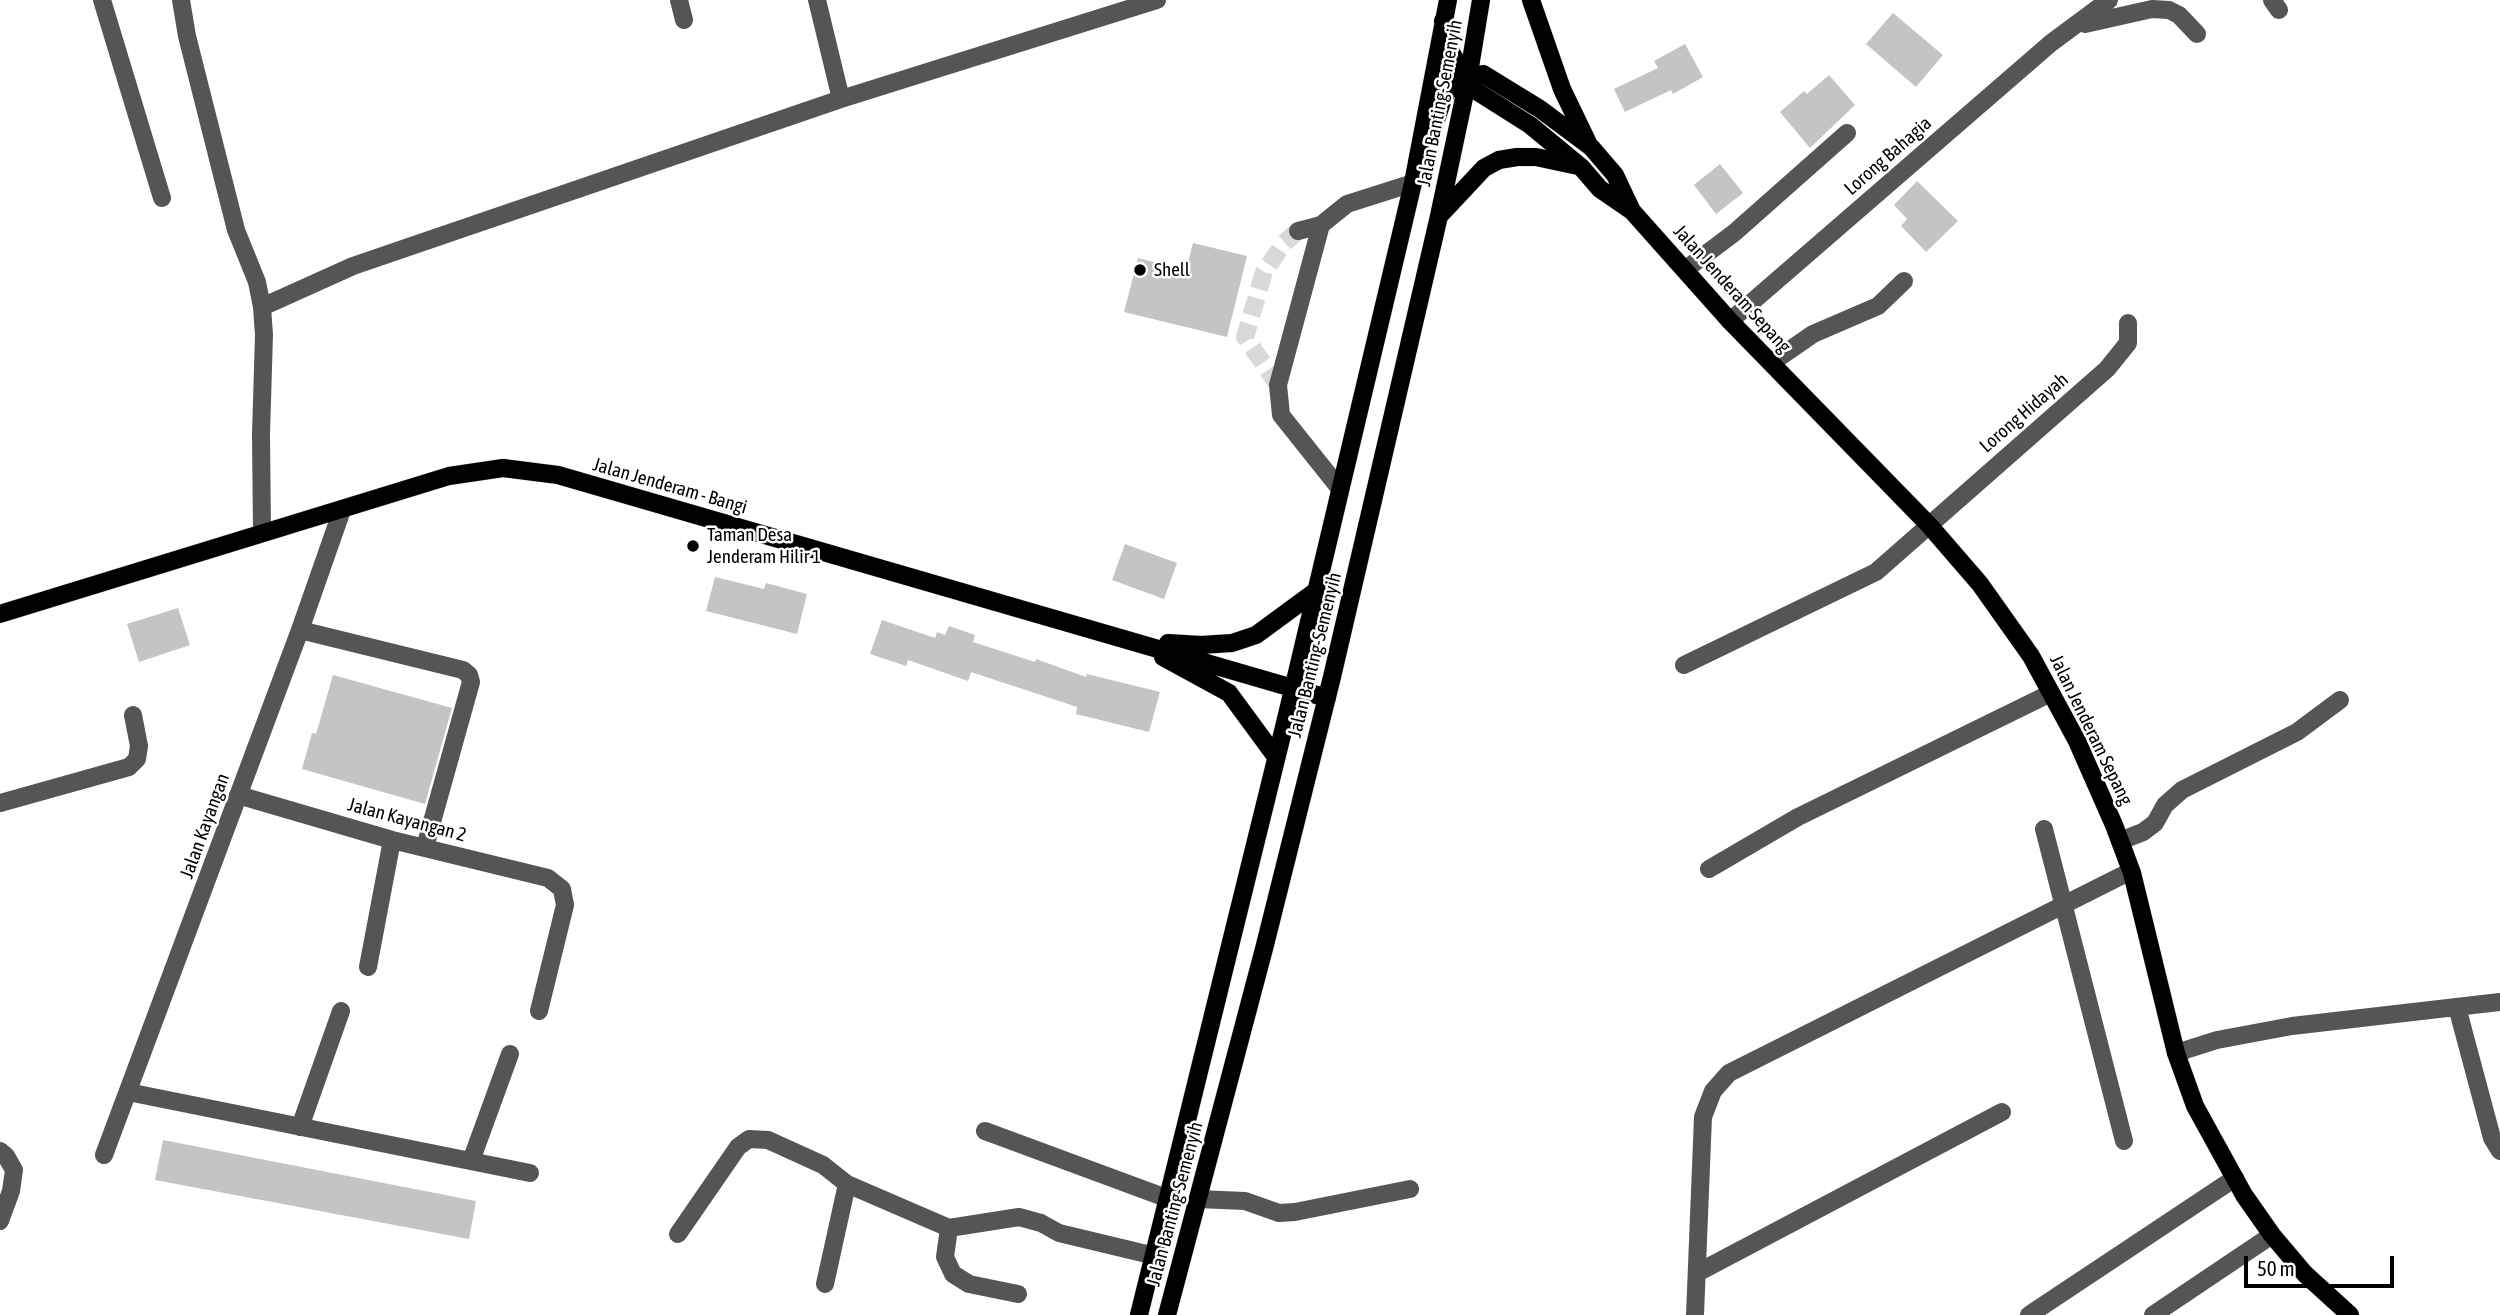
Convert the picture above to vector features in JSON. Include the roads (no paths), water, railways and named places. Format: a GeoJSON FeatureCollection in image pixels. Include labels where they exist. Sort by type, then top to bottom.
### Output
{"type":"FeatureCollection","features":[{"type":"Feature","properties":{"kind":"main road","name":"Jalan Banting-Semenyih"},"geometry":{"type":"LineString","coordinates":[[1139,1315],[1293,688],[1415,175],[1448,0]]}},
{"type":"Feature","properties":{"kind":"main road","name":"Jalan Banting-Semenyih"},"geometry":{"type":"LineString","coordinates":[[1167,1315],[1327,698],[1438,216],[1468,79],[1481,0]]}},
{"type":"Feature","properties":{"kind":"main road"},"geometry":{"type":"LineString","coordinates":[[1531,0],[1562,89],[1591,147],[1615,176],[1632,211]]}},
{"type":"Feature","properties":{"kind":"main road"},"geometry":{"type":"LineString","coordinates":[[1443,21],[1449,49],[1473,89],[1530,125],[1581,167],[1600,189],[1632,211]]}},
{"type":"Feature","properties":{"kind":"main road"},"geometry":{"type":"LineString","coordinates":[[1415,175],[1449,89],[1483,74],[1540,109],[1591,147]]}},
{"type":"Feature","properties":{"kind":"main road"},"geometry":{"type":"LineString","coordinates":[[1438,216],[1484,168],[1499,160],[1536,158],[1581,167]]}},
{"type":"Feature","properties":{"kind":"main road","name":"Jalan Jenderam Sepang"},"geometry":{"type":"LineString","coordinates":[[1632,211],[1730,321],[1929,525],[1980,584],[2031,656],[2077,741],[2131,871],[2176,1053],[2195,1106],[2244,1195],[2272,1235],[2305,1274],[2350,1315]]}},
{"type":"Feature","properties":{"kind":"main road","name":"Jalan Jenderam - Bangi"},"geometry":{"type":"LineString","coordinates":[[0,614],[449,476],[503,467],[558,475],[1327,698]]}},
{"type":"Feature","properties":{"kind":"main road"},"geometry":{"type":"LineString","coordinates":[[1133,641],[1201,645],[1232,643],[1256,635],[1316,591]]}},
{"type":"Feature","properties":{"kind":"main road"},"geometry":{"type":"LineString","coordinates":[[1133,641],[1229,693],[1276,757]]}},
{"type":"Feature","properties":{"kind":"street"},"geometry":{"type":"LineString","coordinates":[[102,0],[162,198]]}},
{"type":"Feature","properties":{"kind":"street"},"geometry":{"type":"LineString","coordinates":[[181,0],[187,36],[236,230],[257,282],[262,307],[262,532]]}},
{"type":"Feature","properties":{"kind":"street"},"geometry":{"type":"LineString","coordinates":[[679,0],[684,20]]}},
{"type":"Feature","properties":{"kind":"street"},"geometry":{"type":"LineString","coordinates":[[817,0],[841,99]]}},
{"type":"Feature","properties":{"kind":"street"},"geometry":{"type":"LineString","coordinates":[[262,307],[353,266],[841,99],[1157,0]]}},
{"type":"Feature","properties":{"kind":"street","name":"Lorong Bahagia"},"geometry":{"type":"LineString","coordinates":[[1730,321],[2051,43],[2109,0]]}},
{"type":"Feature","properties":{"kind":"street"},"geometry":{"type":"LineString","coordinates":[[2075,26],[2128,13],[2152,9],[2168,10],[2179,15],[2197,34]]}},
{"type":"Feature","properties":{"kind":"street"},"geometry":{"type":"LineString","coordinates":[[1686,269],[1734,233],[1847,133]]}},
{"type":"Feature","properties":{"kind":"street"},"geometry":{"type":"LineString","coordinates":[[1298,231],[1321,225],[1347,204],[1415,175]]}},
{"type":"Feature","properties":{"kind":"street"},"geometry":{"type":"LineString","coordinates":[[1321,225],[1278,384],[1281,415],[1340,489]]}},
{"type":"Feature","properties":{"kind":"street"},"geometry":{"type":"LineString","coordinates":[[1771,363],[1813,334],[1878,306],[1904,281]]}},
{"type":"Feature","properties":{"kind":"street","name":"Lorong Hidayah"},"geometry":{"type":"LineString","coordinates":[[1684,665],[1876,572],[2107,369],[2128,343],[2128,323]]}},
{"type":"Feature","properties":{"kind":"street","name":"Jalan Kayangan"},"geometry":{"type":"LineString","coordinates":[[104,1155],[300,630],[342,510]]}},
{"type":"Feature","properties":{"kind":"street"},"geometry":{"type":"LineString","coordinates":[[300,630],[463,670],[469,675],[471,682],[425,847]]}},
{"type":"Feature","properties":{"kind":"street"},"geometry":{"type":"LineString","coordinates":[[1709,870],[1798,817],[2051,693]]}},
{"type":"Feature","properties":{"kind":"street"},"geometry":{"type":"LineString","coordinates":[[2120,841],[2143,832],[2182,790],[2297,732],[2340,700]]}},
{"type":"Feature","properties":{"kind":"street"},"geometry":{"type":"LineString","coordinates":[[0,803],[129,767],[137,759],[139,746],[133,715]]}},
{"type":"Feature","properties":{"kind":"street","name":"Jalan Kayangan 2"},"geometry":{"type":"LineString","coordinates":[[238,795],[393,840],[548,878],[562,888],[565,905],[539,1011]]}},
{"type":"Feature","properties":{"kind":"street"},"geometry":{"type":"LineString","coordinates":[[2044,829],[2124,1141]]}},
{"type":"Feature","properties":{"kind":"street"},"geometry":{"type":"LineString","coordinates":[[368,967],[393,840]]}},
{"type":"Feature","properties":{"kind":"street"},"geometry":{"type":"LineString","coordinates":[[1695,1315],[1703,1117],[1713,1091],[1730,1073],[2131,871]]}},
{"type":"Feature","properties":{"kind":"street"},"geometry":{"type":"LineString","coordinates":[[2176,1053],[2217,1040],[2292,1026],[2500,1002]]}},
{"type":"Feature","properties":{"kind":"street"},"geometry":{"type":"LineString","coordinates":[[2457,1007],[2492,1138],[2500,1151]]}},
{"type":"Feature","properties":{"kind":"street"},"geometry":{"type":"LineString","coordinates":[[300,1127],[341,1011]]}},
{"type":"Feature","properties":{"kind":"street"},"geometry":{"type":"LineString","coordinates":[[471,1161],[510,1054]]}},
{"type":"Feature","properties":{"kind":"street"},"geometry":{"type":"LineString","coordinates":[[128,1092],[530,1173]]}},
{"type":"Feature","properties":{"kind":"street"},"geometry":{"type":"LineString","coordinates":[[1697,1273],[2002,1112]]}},
{"type":"Feature","properties":{"kind":"street"},"geometry":{"type":"LineString","coordinates":[[985,1131],[1169,1199]]}},
{"type":"Feature","properties":{"kind":"street"},"geometry":{"type":"LineString","coordinates":[[678,1234],[738,1147],[750,1139],[768,1140],[823,1165],[847,1184],[948,1228],[1019,1217],[1041,1223],[1059,1233],[1155,1256]]}},
{"type":"Feature","properties":{"kind":"street"},"geometry":{"type":"LineString","coordinates":[[0,1151],[14,1170],[11,1191],[0,1221]]}},
{"type":"Feature","properties":{"kind":"street"},"geometry":{"type":"LineString","coordinates":[[2029,1315],[2235,1178]]}},
{"type":"Feature","properties":{"kind":"street"},"geometry":{"type":"LineString","coordinates":[[825,1284],[847,1184]]}},
{"type":"Feature","properties":{"kind":"street"},"geometry":{"type":"LineString","coordinates":[[1198,1199],[1245,1200],[1279,1213],[1410,1189]]}},
{"type":"Feature","properties":{"kind":"street"},"geometry":{"type":"LineString","coordinates":[[948,1228],[945,1258],[953,1274],[969,1284],[1018,1294]]}},
{"type":"Feature","properties":{"kind":"street"},"geometry":{"type":"LineString","coordinates":[[2153,1315],[2272,1235]]}},
{"type":"Feature","properties":{"kind":"tunnel"},"geometry":{"type":"LineString","coordinates":[[1278,385],[1245,337],[1264,272],[1284,243],[1298,231]]}},
{"type":"Feature","properties":{"kind":"place","name":"Shell"},"geometry":{"type":"Point","coordinates":[1140,270]}},
{"type":"Feature","properties":{"kind":"place","name":"Taman Desa Jenderam Hilir 1"},"geometry":{"type":"Point","coordinates":[693,546]}}]}
